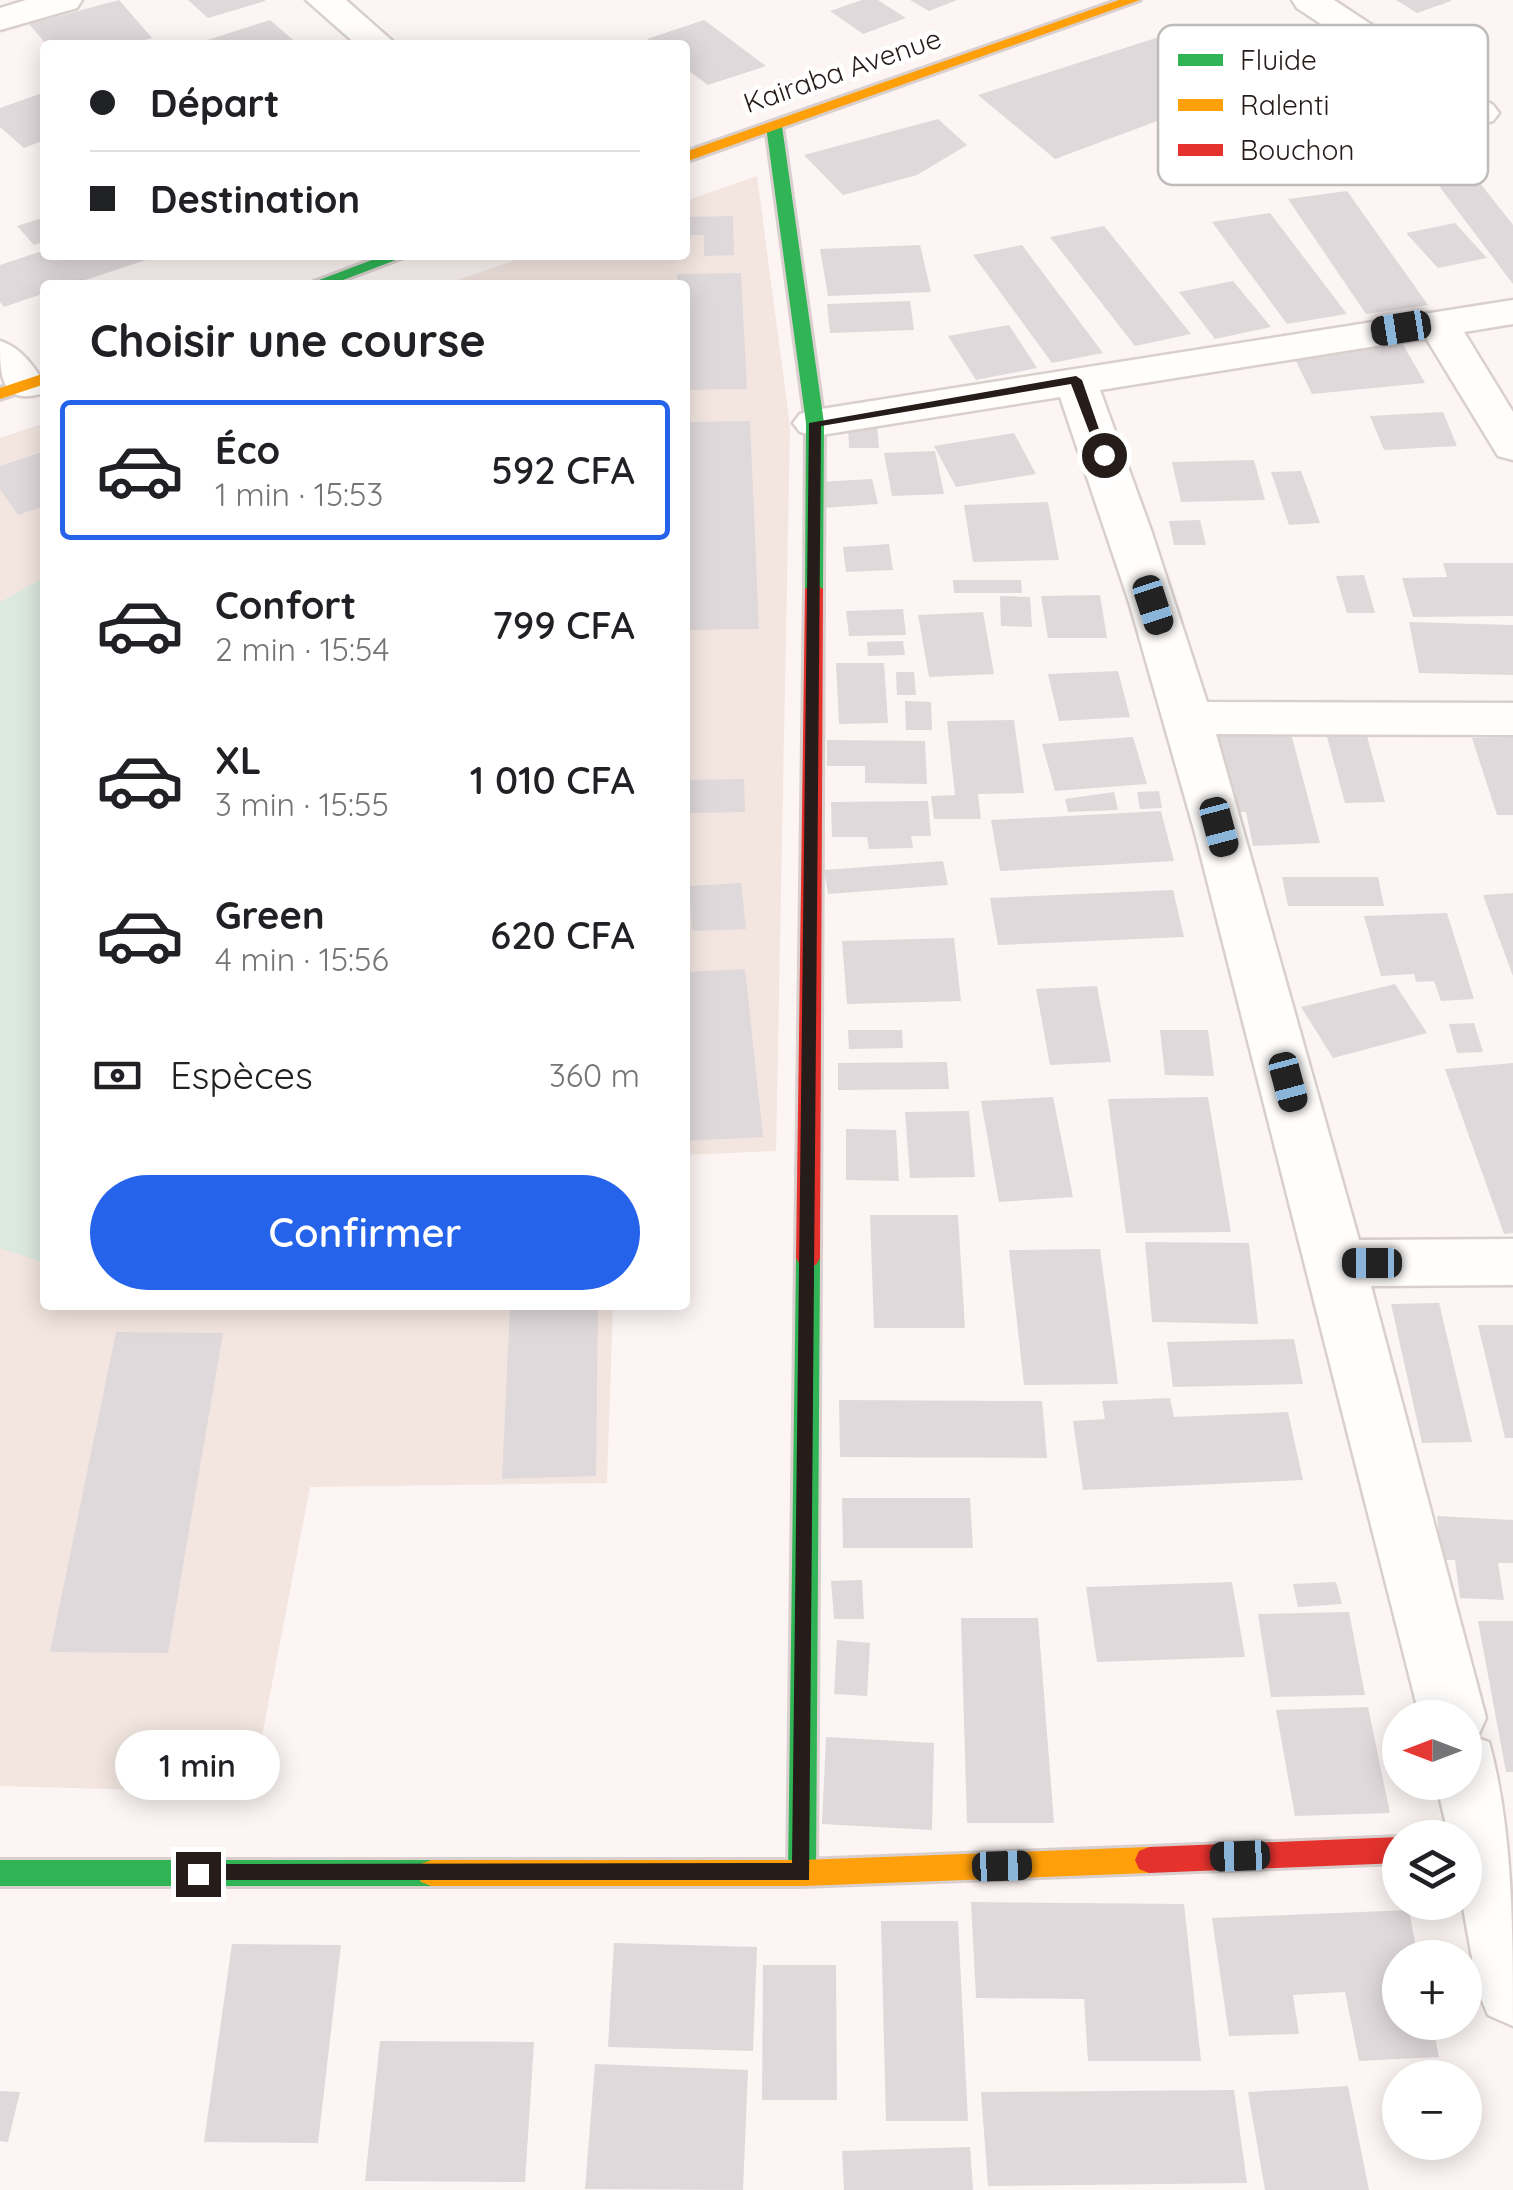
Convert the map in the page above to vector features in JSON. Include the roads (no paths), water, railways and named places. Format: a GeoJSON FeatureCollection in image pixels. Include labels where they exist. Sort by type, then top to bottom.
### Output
{"type":"FeatureCollection","features":[{"type":"Feature","properties":{"kind":"street"},"geometry":{"type":"LineString","coordinates":[[0,19],[64,0]]}},
{"type":"Feature","properties":{"kind":"street"},"geometry":{"type":"LineString","coordinates":[[324,0],[373,40]]}},
{"type":"Feature","properties":{"kind":"street","name":"Kairaba Avenue"},"geometry":{"type":"LineString","coordinates":[[690,154],[1132,0]]}},
{"type":"Feature","properties":{"kind":"street"},"geometry":{"type":"LineString","coordinates":[[1310,0],[1348,25]]}},
{"type":"Feature","properties":{"kind":"street"},"geometry":{"type":"LineString","coordinates":[[774,126],[815,423],[802,1873]]}},
{"type":"Feature","properties":{"kind":"street"},"geometry":{"type":"LineString","coordinates":[[328,280],[386,260]]}},
{"type":"Feature","properties":{"kind":"street"},"geometry":{"type":"LineString","coordinates":[[815,423],[1513,312]]}},
{"type":"Feature","properties":{"kind":"street"},"geometry":{"type":"LineString","coordinates":[[1438,322],[1511,439]]}},
{"type":"Feature","properties":{"kind":"street"},"geometry":{"type":"LineString","coordinates":[[1076,380],[1190,718],[1337,1263],[1448,1700]]}},
{"type":"Feature","properties":{"kind":"street"},"geometry":{"type":"LineString","coordinates":[[1190,718],[1513,719]]}},
{"type":"Feature","properties":{"kind":"street"},"geometry":{"type":"LineString","coordinates":[[1337,1263],[1513,1262]]}},
{"type":"Feature","properties":{"kind":"street"},"geometry":{"type":"LineString","coordinates":[[1475,1800],[1488,1848],[1513,1991]]}},
{"type":"Feature","properties":{"kind":"street"},"geometry":{"type":"LineString","coordinates":[[0,1873],[802,1873],[1382,1851]]}}]}
